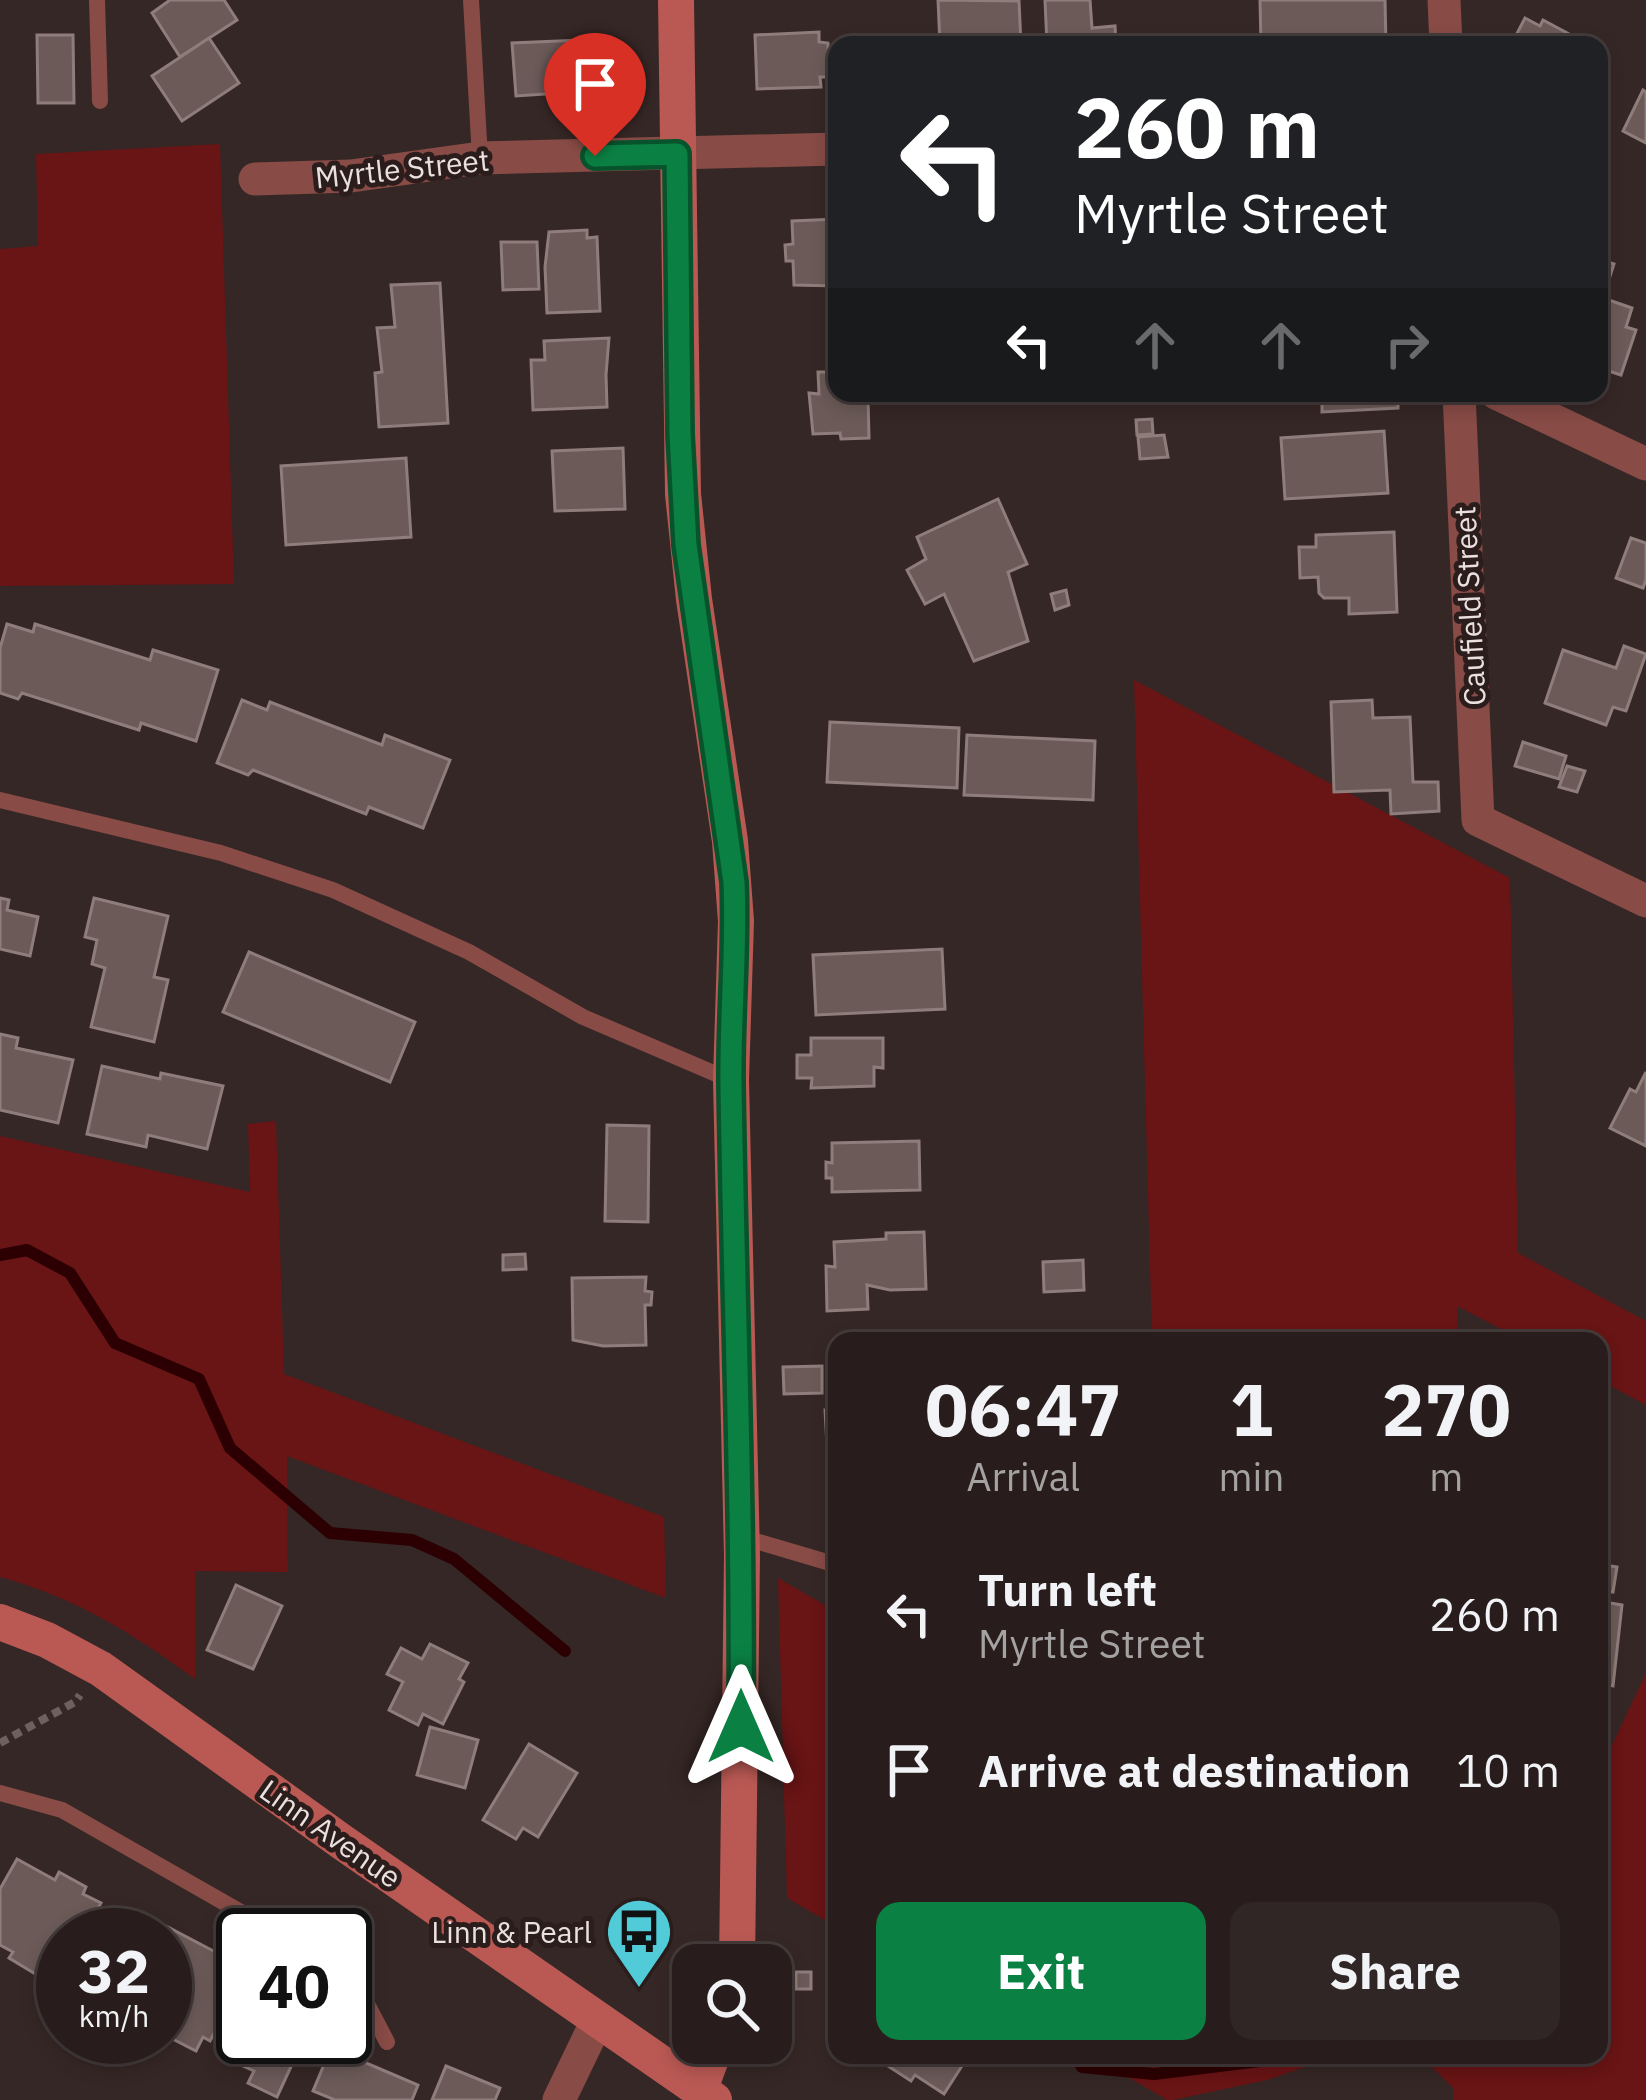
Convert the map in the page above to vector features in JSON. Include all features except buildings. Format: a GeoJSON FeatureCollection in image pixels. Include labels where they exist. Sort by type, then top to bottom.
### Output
{"type":"FeatureCollection","features":[{"type":"Feature","properties":{"kind":"street"},"geometry":{"type":"LineString","coordinates":[[676,0],[680,434],[686,545],[736,921],[731,1080],[742,1537],[737,1944]]}},
{"type":"Feature","properties":{"kind":"street"},"geometry":{"type":"LineString","coordinates":[[1444,0],[1445,36]]}},
{"type":"Feature","properties":{"kind":"street","name":"Myrtle Street"},"geometry":{"type":"LineString","coordinates":[[255,179],[352,176],[480,158],[828,149]]}},
{"type":"Feature","properties":{"kind":"street","name":"Caufield Street"},"geometry":{"type":"LineString","coordinates":[[1459,402],[1478,820],[1646,901]]}},
{"type":"Feature","properties":{"kind":"street"},"geometry":{"type":"LineString","coordinates":[[1515,402],[1646,464]]}},
{"type":"Feature","properties":{"kind":"street","name":"Linn Avenue"},"geometry":{"type":"LineString","coordinates":[[0,1622],[47,1640],[100,1669],[707,2096]]}},
{"type":"Feature","properties":{"kind":"street"},"geometry":{"type":"LineString","coordinates":[[559,2100],[597,2021]]}},
{"type":"Feature","properties":{"kind":"street"},"geometry":{"type":"LineString","coordinates":[[707,2096],[713,2064]]}},
{"type":"Feature","properties":{"kind":"lane"},"geometry":{"type":"LineString","coordinates":[[97,0],[100,101]]}},
{"type":"Feature","properties":{"kind":"lane"},"geometry":{"type":"LineString","coordinates":[[471,0],[480,158]]}},
{"type":"Feature","properties":{"kind":"lane"},"geometry":{"type":"LineString","coordinates":[[0,800],[220,853],[333,890],[469,952],[583,1017],[731,1080]]}},
{"type":"Feature","properties":{"kind":"lane"},"geometry":{"type":"LineString","coordinates":[[742,1537],[828,1561]]}},
{"type":"Feature","properties":{"kind":"lane"},"geometry":{"type":"LineString","coordinates":[[0,1793],[62,1810],[233,1908]]}},
{"type":"Feature","properties":{"kind":"lane"},"geometry":{"type":"LineString","coordinates":[[372,2013],[387,2042]]}},
{"type":"Feature","properties":{"kind":"path"},"geometry":{"type":"LineString","coordinates":[[0,1743],[75,1702]]}},
{"type":"Feature","properties":{"kind":"shaded area"},"geometry":{"type":"Polygon","coordinates":[[[220,144],[234,584],[0,586],[0,249],[38,246],[36,154],[220,144]]]}},
{"type":"Feature","properties":{"kind":"shaded area"},"geometry":{"type":"Polygon","coordinates":[[[1134,680],[1510,878],[1518,1253],[1646,1321],[1646,1405],[1608,1385],[1608,1332],[1507,1332],[1457,1306],[1457,1332],[1152,1332],[1134,680]]]}},
{"type":"Feature","properties":{"kind":"shaded area"},"geometry":{"type":"Polygon","coordinates":[[[276,1121],[284,1374],[664,1517],[666,1598],[287,1456],[288,1572],[195,1571],[195,1679],[102,1619],[54,1595],[0,1577],[0,1136],[250,1192],[248,1124],[276,1121]]]}},
{"type":"Feature","properties":{"kind":"shaded area"},"geometry":{"type":"Polygon","coordinates":[[[778,1578],[828,1607],[828,1922],[787,1898],[778,1578]]]}},
{"type":"Feature","properties":{"kind":"shaded area"},"geometry":{"type":"Polygon","coordinates":[[[1646,1673],[1646,2100],[1453,2100],[1453,2088],[1429,2064],[1608,2064],[1608,1754],[1646,1673]]]}},
{"type":"Feature","properties":{"kind":"shaded area"},"geometry":{"type":"Polygon","coordinates":[[[1106,2064],[1314,2064],[1267,2080],[1167,2100],[1106,2064]]]}},
{"type":"Feature","properties":{"kind":"waterway"},"geometry":{"type":"LineString","coordinates":[[0,1255],[27,1250],[70,1273],[115,1343],[199,1379],[230,1448],[330,1533],[412,1540],[454,1559],[565,1651]]}},
{"type":"Feature","properties":{"kind":"waterway"},"geometry":{"type":"LineString","coordinates":[[1080,2064],[1154,2074],[1236,2064]]}},
{"type":"Feature","properties":{"kind":"place","name":"Linn & Pearl"},"geometry":{"type":"Point","coordinates":[639,1990]}},
{"type":"Feature","properties":{"kind":"route"},"geometry":{"type":"LineString","coordinates":[[595,156],[677,154],[682,494],[730,841],[736,921],[731,1080],[742,1556],[741,1727]]}}]}
